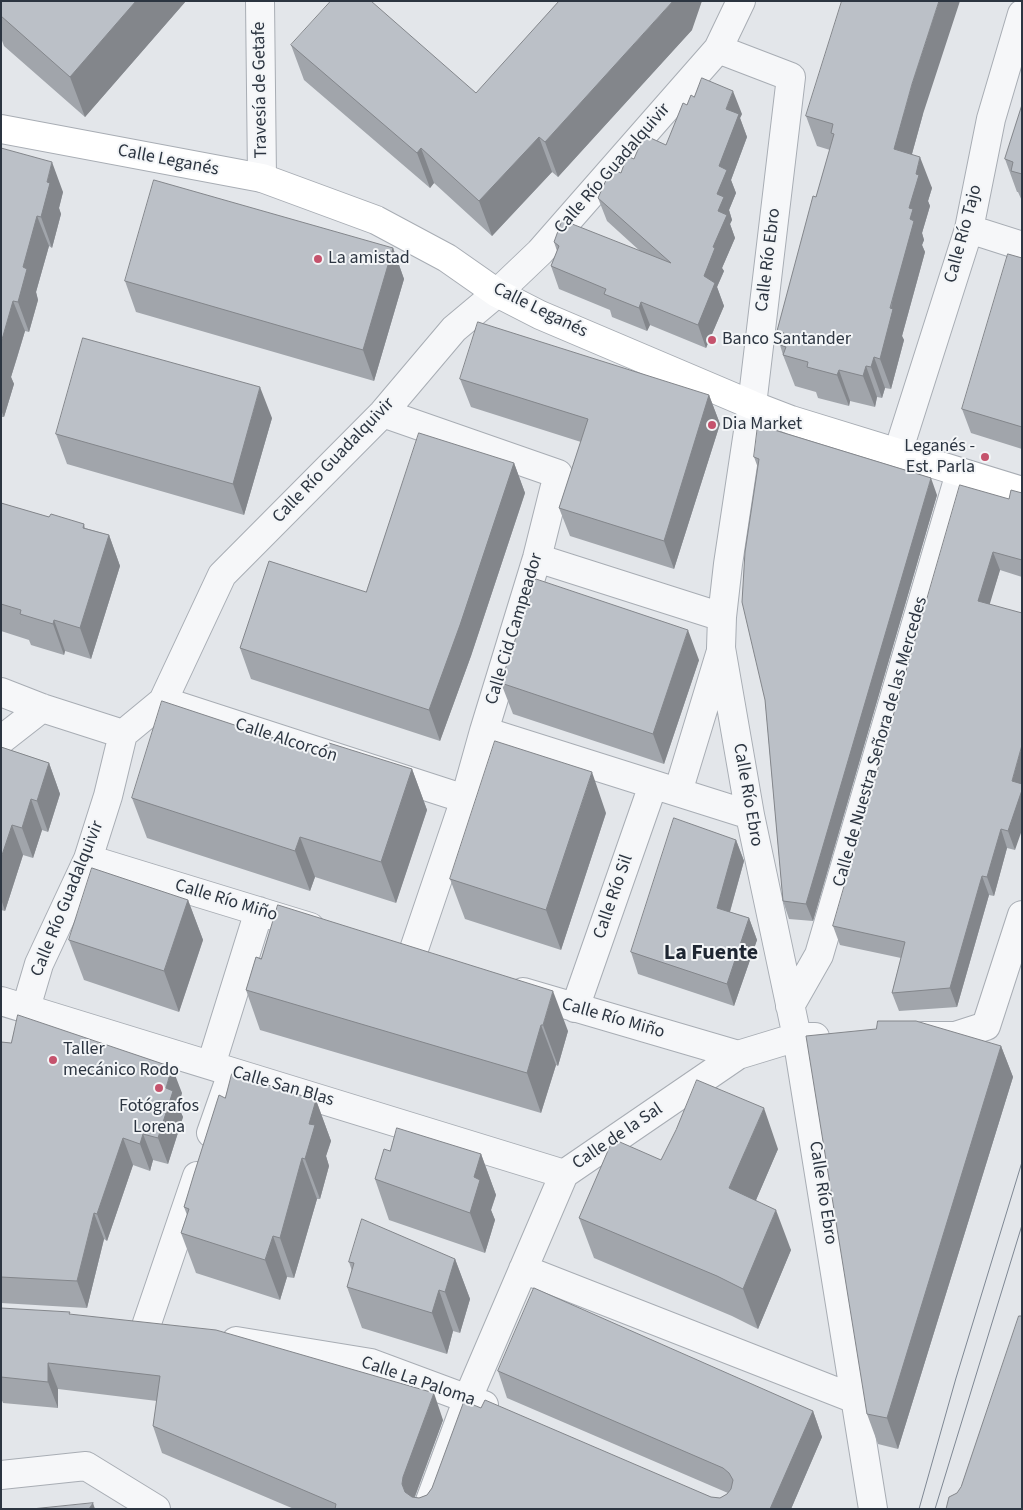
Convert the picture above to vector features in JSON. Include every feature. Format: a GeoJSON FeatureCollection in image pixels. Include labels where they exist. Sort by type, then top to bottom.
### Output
{"type":"FeatureCollection","features":[{"type":"Feature","properties":{"kind":"street","name":"Travesía de Getafe"},"geometry":{"type":"LineString","coordinates":[[260,1],[262,178]]}},
{"type":"Feature","properties":{"kind":"street"},"geometry":{"type":"LineString","coordinates":[[718,49],[741,1]]}},
{"type":"Feature","properties":{"kind":"street","name":"Calle Río Tajo"},"geometry":{"type":"LineString","coordinates":[[898,452],[969,229],[991,118],[1015,60],[1022,14]]}},
{"type":"Feature","properties":{"kind":"street","name":"Calle Río Ebro"},"geometry":{"type":"LineString","coordinates":[[718,49],[791,77],[752,405],[722,617],[722,648],[750,815],[797,1037],[873,1509]]}},
{"type":"Feature","properties":{"kind":"street","name":"Calle Río Guadalquivir"},"geometry":{"type":"LineString","coordinates":[[14,1004],[39,964],[88,859],[108,796],[123,734],[163,701],[222,575],[383,414],[454,329],[497,293],[540,252],[718,49]]}},
{"type":"Feature","properties":{"kind":"street","name":"Calle Leganés"},"geometry":{"type":"LineString","coordinates":[[1,129],[262,178],[376,220],[447,258],[497,293],[540,315],[752,405],[791,420],[1022,491]]}},
{"type":"Feature","properties":{"kind":"street"},"geometry":{"type":"LineString","coordinates":[[969,229],[1022,246]]}},
{"type":"Feature","properties":{"kind":"street","name":"Calle Cid Campeador"},"geometry":{"type":"LineString","coordinates":[[383,414],[558,474],[536,558],[484,731],[466,800],[402,955],[438,966]]}},
{"type":"Feature","properties":{"kind":"street","name":"Calle de Nuestra Señora de las Mercedes"},"geometry":{"type":"LineString","coordinates":[[790,1006],[819,955],[960,473]]}},
{"type":"Feature","properties":{"kind":"street"},"geometry":{"type":"LineString","coordinates":[[536,558],[722,617]]}},
{"type":"Feature","properties":{"kind":"street","name":"Calle Río Sil"},"geometry":{"type":"LineString","coordinates":[[576,1008],[722,648]]}},
{"type":"Feature","properties":{"kind":"street"},"geometry":{"type":"LineString","coordinates":[[1,692],[42,708],[123,734]]}},
{"type":"Feature","properties":{"kind":"street","name":"Calle Alcorcón"},"geometry":{"type":"LineString","coordinates":[[163,701],[466,800]]}},
{"type":"Feature","properties":{"kind":"street"},"geometry":{"type":"LineString","coordinates":[[1,740],[42,708]]}},
{"type":"Feature","properties":{"kind":"street"},"geometry":{"type":"LineString","coordinates":[[484,731],[750,815]]}},
{"type":"Feature","properties":{"kind":"street","name":"Calle Río Miño"},"geometry":{"type":"LineString","coordinates":[[88,859],[335,935]]}},
{"type":"Feature","properties":{"kind":"street"},"geometry":{"type":"LineString","coordinates":[[146,1326],[221,1069],[259,911]]}},
{"type":"Feature","properties":{"kind":"street"},"geometry":{"type":"LineString","coordinates":[[896,1036],[955,1036],[986,1026],[1022,915]]}},
{"type":"Feature","properties":{"kind":"street","name":"Calle Río Miño"},"geometry":{"type":"LineString","coordinates":[[502,986],[738,1055]]}},
{"type":"Feature","properties":{"kind":"street","name":"Calle San Blas"},"geometry":{"type":"LineString","coordinates":[[14,1004],[564,1174]]}},
{"type":"Feature","properties":{"kind":"street","name":"Calle de la Sal"},"geometry":{"type":"LineString","coordinates":[[427,1509],[468,1398],[564,1174],[738,1055],[797,1037],[836,1037]]}},
{"type":"Feature","properties":{"kind":"street"},"geometry":{"type":"LineString","coordinates":[[523,1269],[855,1399]]}},
{"type":"Feature","properties":{"kind":"street"},"geometry":{"type":"LineString","coordinates":[[117,1325],[146,1326],[173,1331]]}},
{"type":"Feature","properties":{"kind":"street","name":"Calle La Paloma"},"geometry":{"type":"LineString","coordinates":[[209,1337],[371,1362],[468,1398],[503,1414]]}},
{"type":"Feature","properties":{"kind":"street"},"geometry":{"type":"LineString","coordinates":[[1,1475],[86,1466],[156,1509]]}},
{"type":"Feature","properties":{"kind":"building"},"geometry":{"type":"Polygon","coordinates":[[[1,1],[136,1],[70,77],[1,16],[1,1]]]}},
{"type":"Feature","properties":{"kind":"building"},"geometry":{"type":"Polygon","coordinates":[[[331,1],[371,1],[476,93],[559,1],[673,1],[545,142],[539,137],[479,201],[421,148],[417,153],[291,45],[331,1]]]}},
{"type":"Feature","properties":{"kind":"building"},"geometry":{"type":"Polygon","coordinates":[[[842,1],[939,1],[912,84],[894,149],[920,157],[916,174],[919,175],[909,208],[913,209],[910,219],[914,221],[890,308],[893,309],[880,359],[874,357],[871,367],[866,366],[863,376],[839,370],[837,375],[807,367],[808,362],[783,355],[786,347],[780,345],[784,333],[777,331],[813,196],[816,197],[834,134],[831,133],[833,124],[806,116],[842,1]]]}},
{"type":"Feature","properties":{"kind":"building"},"geometry":{"type":"Polygon","coordinates":[[[702,78],[733,91],[726,109],[739,114],[719,166],[727,170],[717,194],[724,197],[718,211],[727,215],[713,247],[715,248],[704,276],[715,283],[698,325],[641,302],[639,308],[604,294],[606,289],[551,266],[559,246],[554,242],[562,220],[671,263],[598,198],[611,169],[621,173],[627,156],[634,159],[644,135],[666,145],[683,103],[687,105],[691,95],[694,97],[702,78]]]}},
{"type":"Feature","properties":{"kind":"building"},"geometry":{"type":"Polygon","coordinates":[[[1022,105],[1022,174],[1011,171],[1013,162],[1005,159],[1022,105]]]}},
{"type":"Feature","properties":{"kind":"building"},"geometry":{"type":"Polygon","coordinates":[[[1,148],[52,162],[47,182],[50,183],[41,217],[37,216],[23,267],[27,269],[18,302],[13,301],[1,343],[1,148]]]}},
{"type":"Feature","properties":{"kind":"building"},"geometry":{"type":"Polygon","coordinates":[[[154,180],[393,248],[363,350],[125,281],[154,180]]]}},
{"type":"Feature","properties":{"kind":"building"},"geometry":{"type":"Polygon","coordinates":[[[1008,254],[1022,258],[1022,427],[962,409],[1008,254]]]}},
{"type":"Feature","properties":{"kind":"building"},"geometry":{"type":"Polygon","coordinates":[[[478,322],[709,395],[664,541],[559,508],[588,419],[460,379],[478,322]]]}},
{"type":"Feature","properties":{"kind":"building"},"geometry":{"type":"Polygon","coordinates":[[[83,338],[260,387],[233,484],[56,434],[83,338]]]}},
{"type":"Feature","properties":{"kind":"building"},"geometry":{"type":"Polygon","coordinates":[[[758,425],[931,478],[806,904],[783,901],[765,700],[742,602],[745,552],[759,459],[754,457],[758,425]]]}},
{"type":"Feature","properties":{"kind":"building"},"geometry":{"type":"Polygon","coordinates":[[[419,433],[514,463],[460,625],[429,710],[240,648],[269,561],[366,592],[419,433]]]}},
{"type":"Feature","properties":{"kind":"building"},"geometry":{"type":"Polygon","coordinates":[[[960,485],[1009,499],[1011,490],[1022,493],[1022,560],[993,552],[978,601],[1022,613],[1022,745],[1012,781],[1022,784],[1022,790],[1008,831],[1001,829],[987,877],[982,876],[950,988],[892,993],[905,942],[833,926],[960,485]]]}},
{"type":"Feature","properties":{"kind":"building"},"geometry":{"type":"Polygon","coordinates":[[[1,503],[49,517],[51,514],[84,524],[83,528],[109,535],[80,628],[54,620],[53,624],[20,614],[21,610],[1,604],[1,503]]]}},
{"type":"Feature","properties":{"kind":"building"},"geometry":{"type":"Polygon","coordinates":[[[536,579],[688,630],[653,734],[501,683],[536,579]]]}},
{"type":"Feature","properties":{"kind":"building"},"geometry":{"type":"Polygon","coordinates":[[[162,701],[325,755],[329,743],[412,769],[381,862],[300,837],[295,851],[132,798],[162,701]]]}},
{"type":"Feature","properties":{"kind":"building"},"geometry":{"type":"Polygon","coordinates":[[[495,741],[592,772],[546,910],[450,879],[495,741]]]}},
{"type":"Feature","properties":{"kind":"building"},"geometry":{"type":"Polygon","coordinates":[[[1,747],[49,763],[37,801],[31,799],[22,828],[12,825],[1,858],[1,747]]]}},
{"type":"Feature","properties":{"kind":"building"},"geometry":{"type":"Polygon","coordinates":[[[674,818],[736,840],[717,908],[749,918],[727,984],[631,952],[674,818]]]}},
{"type":"Feature","properties":{"kind":"building"},"geometry":{"type":"Polygon","coordinates":[[[92,868],[188,900],[164,971],[69,940],[92,868]]]}},
{"type":"Feature","properties":{"kind":"building"},"geometry":{"type":"Polygon","coordinates":[[[278,905],[553,991],[527,1073],[246,990],[256,957],[261,959],[278,905]]]}},
{"type":"Feature","properties":{"kind":"building"},"geometry":{"type":"Polygon","coordinates":[[[18,1015],[172,1067],[166,1088],[173,1091],[158,1138],[143,1134],[140,1144],[123,1138],[97,1214],[94,1213],[77,1281],[1,1277],[1,1042],[11,1043],[18,1015]]]}},
{"type":"Feature","properties":{"kind":"building"},"geometry":{"type":"Polygon","coordinates":[[[878,1021],[916,1021],[1001,1046],[887,1418],[867,1414],[806,1036],[876,1029],[878,1021]]]}},
{"type":"Feature","properties":{"kind":"building"},"geometry":{"type":"Polygon","coordinates":[[[232,1074],[316,1100],[309,1124],[315,1125],[305,1159],[302,1158],[280,1238],[273,1236],[265,1260],[181,1233],[189,1209],[184,1207],[219,1095],[225,1098],[232,1074]]]}},
{"type":"Feature","properties":{"kind":"building"},"geometry":{"type":"Polygon","coordinates":[[[697,1080],[764,1108],[729,1188],[776,1210],[743,1289],[717,1276],[579,1218],[613,1139],[661,1160],[697,1080]]]}},
{"type":"Feature","properties":{"kind":"building"},"geometry":{"type":"Polygon","coordinates":[[[397,1128],[481,1154],[474,1177],[480,1180],[470,1213],[375,1179],[384,1149],[390,1151],[397,1128]]]}},
{"type":"Feature","properties":{"kind":"building"},"geometry":{"type":"Polygon","coordinates":[[[362,1219],[455,1259],[445,1292],[439,1290],[432,1313],[347,1287],[354,1263],[349,1262],[362,1219]]]}},
{"type":"Feature","properties":{"kind":"building"},"geometry":{"type":"Polygon","coordinates":[[[534,1288],[813,1411],[770,1509],[335,1509],[336,1504],[153,1426],[160,1376],[48,1363],[48,1382],[1,1377],[1,1308],[70,1312],[69,1314],[216,1330],[434,1393],[403,1477],[402,1484],[405,1492],[412,1497],[419,1498],[427,1495],[432,1488],[464,1401],[481,1408],[485,1400],[711,1497],[720,1498],[727,1494],[731,1489],[733,1480],[723,1468],[498,1371],[534,1288]]]}},
{"type":"Feature","properties":{"kind":"building"},"geometry":{"type":"Polygon","coordinates":[[[1019,1316],[1022,1316],[1022,1509],[946,1509],[949,1497],[957,1493],[961,1487],[1019,1316]]]}},
{"type":"Feature","properties":{"kind":"building"},"geometry":{"type":"Polygon","coordinates":[[[93,1503],[89,1509],[32,1509],[93,1503]]]}},
{"type":"Feature","properties":{"kind":"tram line"},"geometry":{"type":"LineString","coordinates":[[919,1509],[956,1378],[1022,1162]]}},
{"type":"Feature","properties":{"kind":"tram line"},"geometry":{"type":"LineString","coordinates":[[935,1509],[1022,1225]]}},
{"type":"Feature","properties":{"kind":"place","name":"La amistad"},"geometry":{"type":"Point","coordinates":[318,259]}},
{"type":"Feature","properties":{"kind":"place","name":"Banco Santander"},"geometry":{"type":"Point","coordinates":[712,340]}},
{"type":"Feature","properties":{"kind":"place","name":"Dia Market"},"geometry":{"type":"Point","coordinates":[712,425]}},
{"type":"Feature","properties":{"kind":"place","name":"Leganés - Est. Parla"},"geometry":{"type":"Point","coordinates":[985,457]}},
{"type":"Feature","properties":{"kind":"place","name":"Taller mecánico Rodo"},"geometry":{"type":"Point","coordinates":[53,1060]}},
{"type":"Feature","properties":{"kind":"place","name":"Fotógrafos Lorena"},"geometry":{"type":"Point","coordinates":[159,1088]}},
{"type":"Feature","properties":{"kind":"district","name":"La Fuente"},"geometry":{"type":"Point","coordinates":[711,954]}}]}
